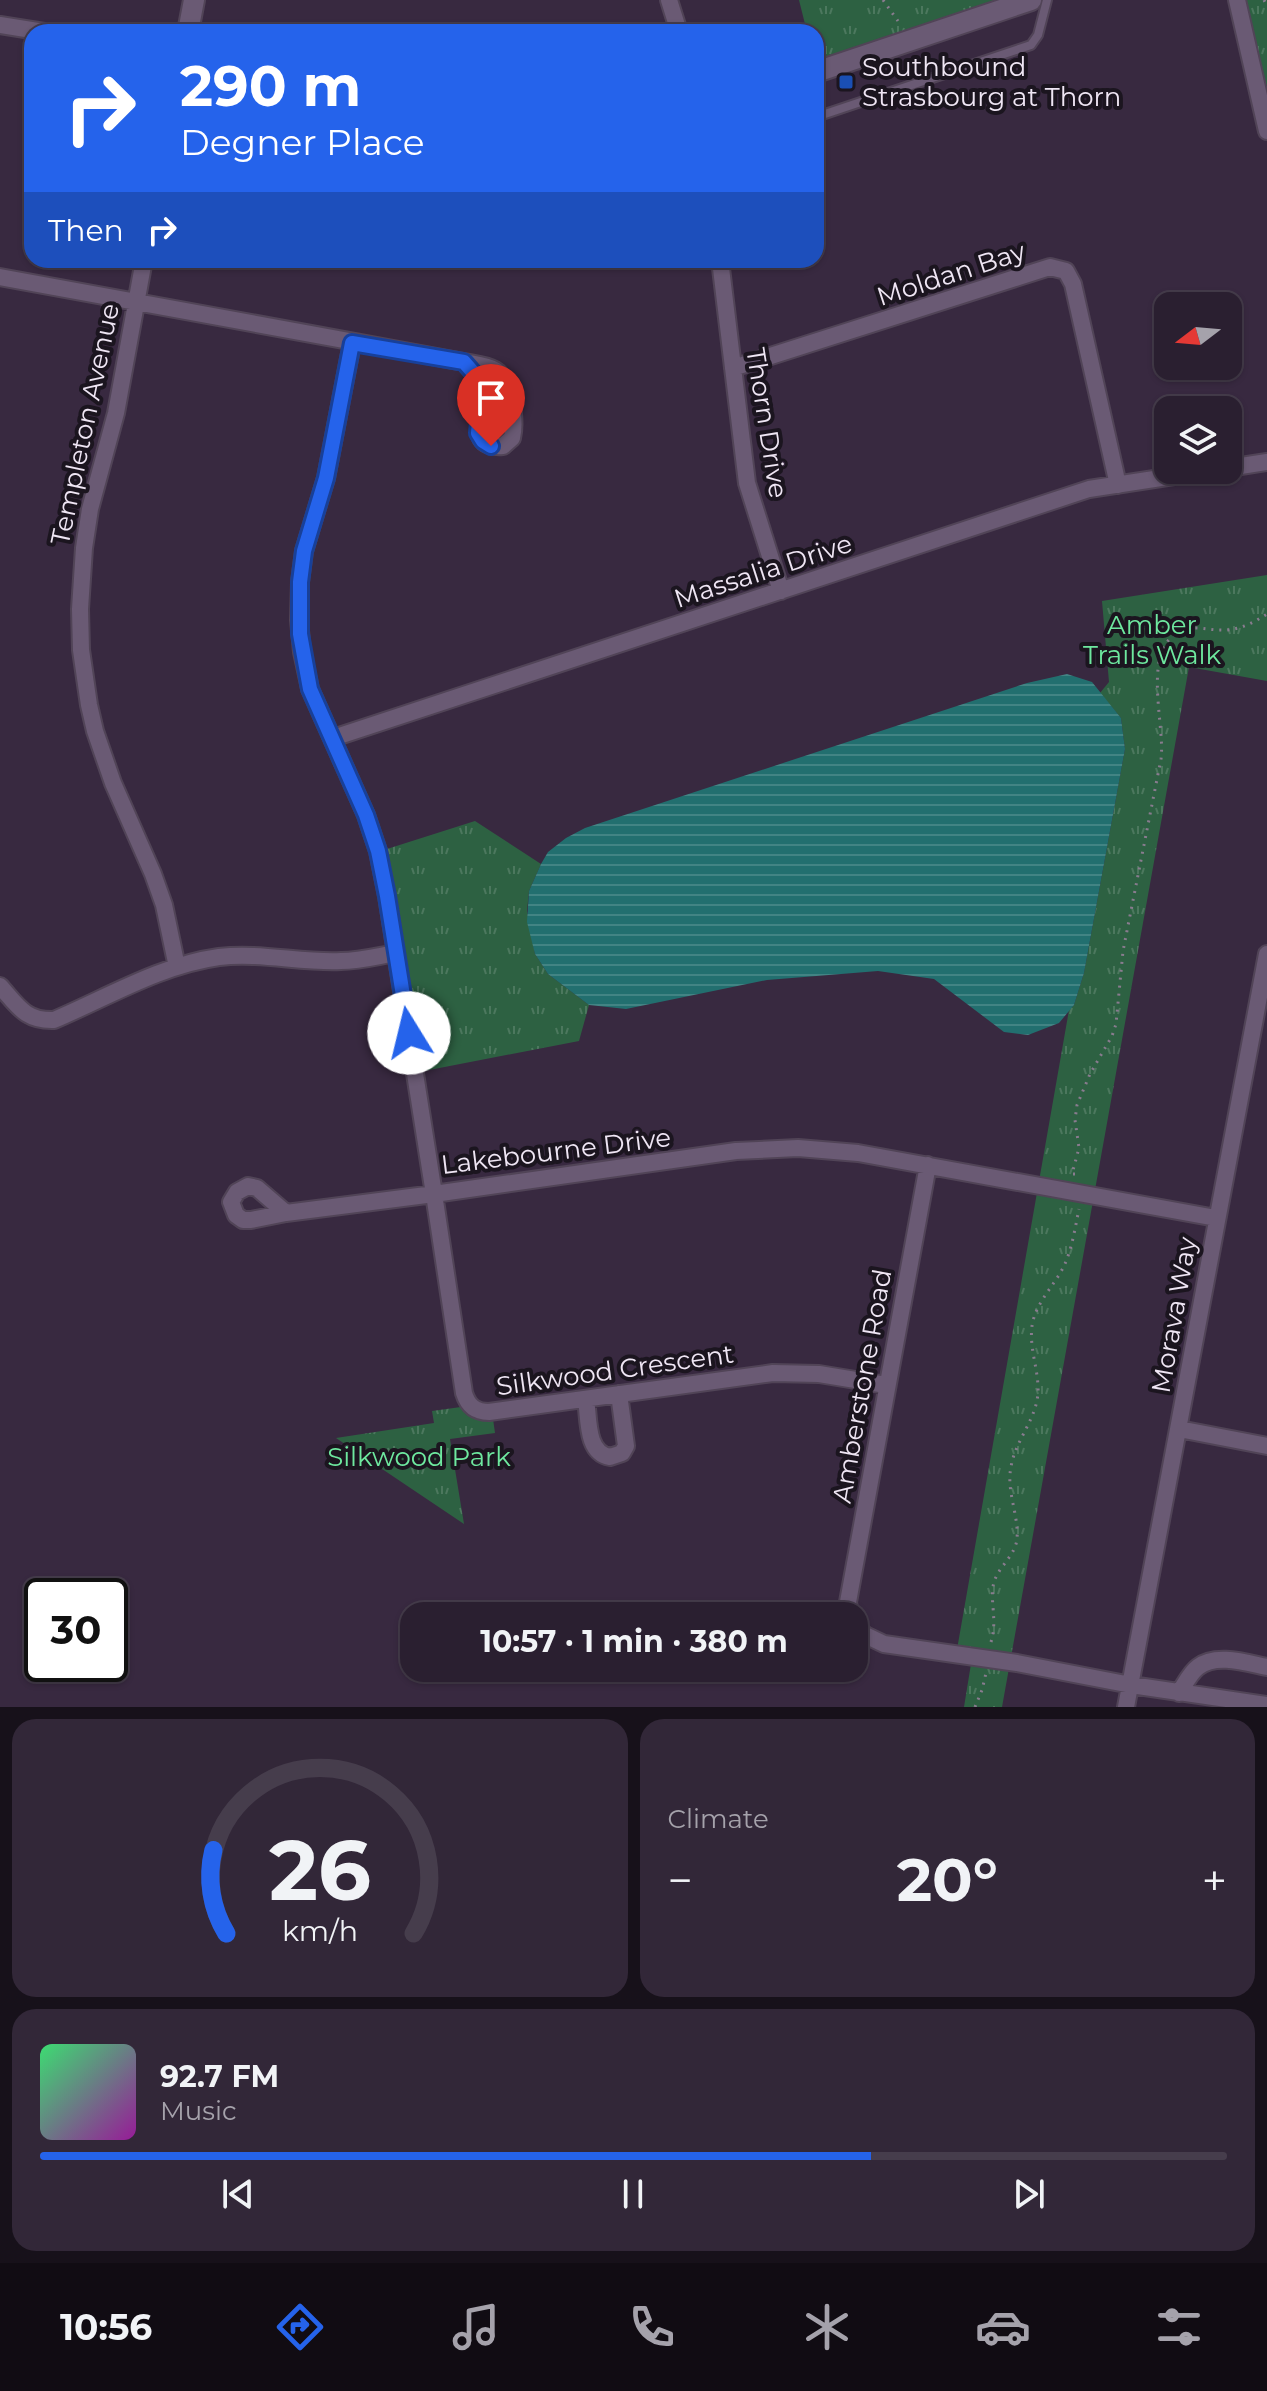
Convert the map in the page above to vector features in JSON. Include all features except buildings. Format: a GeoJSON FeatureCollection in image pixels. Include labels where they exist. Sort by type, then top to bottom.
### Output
{"type":"FeatureCollection","features":[{"type":"Feature","properties":{"kind":"street"},"geometry":{"type":"LineString","coordinates":[[190,24],[194,0]]}},
{"type":"Feature","properties":{"kind":"street"},"geometry":{"type":"LineString","coordinates":[[669,0],[676,24]]}},
{"type":"Feature","properties":{"kind":"street"},"geometry":{"type":"LineString","coordinates":[[824,69],[1031,0]]}},
{"type":"Feature","properties":{"kind":"street"},"geometry":{"type":"LineString","coordinates":[[1237,0],[1267,131]]}},
{"type":"Feature","properties":{"kind":"street"},"geometry":{"type":"LineString","coordinates":[[0,25],[24,29]]}},
{"type":"Feature","properties":{"kind":"street","name":"Moldan Bay"},"geometry":{"type":"LineString","coordinates":[[733,368],[1050,267],[1066,271],[1073,284],[1118,485]]}},
{"type":"Feature","properties":{"kind":"street","name":"Templeton Avenue"},"geometry":{"type":"LineString","coordinates":[[142,268],[116,413],[90,509],[80,609],[81,650],[95,731],[113,783],[164,905],[177,967]]}},
{"type":"Feature","properties":{"kind":"street","name":"Thorn Drive"},"geometry":{"type":"LineString","coordinates":[[721,268],[747,483],[781,591]]}},
{"type":"Feature","properties":{"kind":"street"},"geometry":{"type":"LineString","coordinates":[[0,277],[352,343],[464,362],[493,368],[505,382],[511,402],[514,431],[512,438],[503,446],[491,446],[478,433],[482,391],[477,377],[464,362]]}},
{"type":"Feature","properties":{"kind":"street","name":"Lakebourne Drive"},"geometry":{"type":"LineString","coordinates":[[352,343],[326,478],[304,551],[299,620],[305,666],[317,706],[366,815],[378,851],[434,1194],[736,1151],[798,1148],[858,1153],[1216,1218]]}},
{"type":"Feature","properties":{"kind":"street"},"geometry":{"type":"LineString","coordinates":[[1242,466],[1267,462]]}},
{"type":"Feature","properties":{"kind":"street","name":"Massalia Drive"},"geometry":{"type":"LineString","coordinates":[[333,738],[1089,489],[1154,479]]}},
{"type":"Feature","properties":{"kind":"street"},"geometry":{"type":"LineString","coordinates":[[0,986],[25,1014],[39,1020],[54,1020],[177,967],[221,957],[341,961],[396,953]]}},
{"type":"Feature","properties":{"kind":"street","name":"Morava Way"},"geometry":{"type":"LineString","coordinates":[[1126,1707],[1216,1218],[1262,1008],[1267,954]]}},
{"type":"Feature","properties":{"kind":"street","name":"Amberstone Road"},"geometry":{"type":"LineString","coordinates":[[848,1602],[928,1165]]}},
{"type":"Feature","properties":{"kind":"street"},"geometry":{"type":"LineString","coordinates":[[286,1213],[434,1194]]}},
{"type":"Feature","properties":{"kind":"street","name":"Silkwood Crescent"},"geometry":{"type":"LineString","coordinates":[[434,1194],[464,1393],[469,1405],[478,1411],[781,1373],[819,1374],[886,1385]]}},
{"type":"Feature","properties":{"kind":"street"},"geometry":{"type":"LineString","coordinates":[[586,1399],[594,1446],[600,1454],[610,1457],[622,1453],[626,1446],[619,1394]]}},
{"type":"Feature","properties":{"kind":"street"},"geometry":{"type":"LineString","coordinates":[[1179,1429],[1267,1446]]}},
{"type":"Feature","properties":{"kind":"street"},"geometry":{"type":"LineString","coordinates":[[868,1636],[884,1644],[1267,1705]]}},
{"type":"Feature","properties":{"kind":"street"},"geometry":{"type":"LineString","coordinates":[[1179,1693],[1195,1669],[1208,1662],[1228,1661],[1267,1667]]}},
{"type":"Feature","properties":{"kind":"lane"},"geometry":{"type":"LineString","coordinates":[[824,114],[1031,45],[1038,35],[1047,0]]}},
{"type":"Feature","properties":{"kind":"path"},"geometry":{"type":"LineString","coordinates":[[883,0],[898,21]]}},
{"type":"Feature","properties":{"kind":"path"},"geometry":{"type":"LineString","coordinates":[[1264,0],[1267,6]]}},
{"type":"Feature","properties":{"kind":"path"},"geometry":{"type":"LineString","coordinates":[[975,1707],[982,1690],[994,1633],[994,1583],[1017,1539],[1011,1464],[1038,1395],[1031,1344],[1032,1322],[1065,1262],[1082,1194],[1085,1177],[1072,1174],[1079,1148],[1075,1120],[1077,1105],[1116,1024],[1123,951],[1161,759],[1159,658],[1166,644],[1180,631],[1196,628],[1234,629],[1267,614]]}},
{"type":"Feature","properties":{"kind":"green space"},"geometry":{"type":"Polygon","coordinates":[[[799,0],[996,0],[824,57],[824,24],[805,24],[799,0]]]}},
{"type":"Feature","properties":{"kind":"green space"},"geometry":{"type":"Polygon","coordinates":[[[1246,0],[1267,0],[1267,88],[1246,0]]]}},
{"type":"Feature","properties":{"kind":"green space","name":"Amber Trails Walk"},"geometry":{"type":"Polygon","coordinates":[[[1267,575],[1267,681],[1189,667],[1002,1707],[964,1707],[971,1664],[955,1661],[1069,1010],[1074,1005],[1084,973],[1125,749],[1121,718],[1100,693],[1109,682],[1102,601],[1267,575]]]}},
{"type":"Feature","properties":{"kind":"green space"},"geometry":{"type":"Polygon","coordinates":[[[475,821],[541,864],[529,891],[527,911],[535,954],[548,974],[589,1005],[579,1041],[424,1071],[387,849],[475,821]]]}},
{"type":"Feature","properties":{"kind":"green space","name":"Silkwood Park"},"geometry":{"type":"Polygon","coordinates":[[[461,1407],[475,1418],[493,1419],[495,1433],[450,1439],[464,1524],[336,1438],[434,1423],[432,1411],[461,1407]]]}},
{"type":"Feature","properties":{"kind":"shaded area"},"geometry":{"type":"Polygon","coordinates":[[[1067,674],[1092,682],[1121,718],[1125,749],[1084,973],[1074,1005],[1059,1023],[1028,1035],[1004,1032],[934,979],[878,971],[767,980],[626,1009],[589,1005],[548,974],[535,954],[527,922],[529,891],[548,852],[585,828],[1027,683],[1067,674]]]}},
{"type":"Feature","properties":{"kind":"place","name":"Southbound Strasbourg at Thorn"},"geometry":{"type":"Point","coordinates":[846,82]}},
{"type":"Feature","properties":{"kind":"route"},"geometry":{"type":"LineString","coordinates":[[409,1033],[378,851],[366,815],[310,689],[300,634],[300,582],[304,551],[326,478],[352,343],[464,362],[477,377],[482,391],[478,433],[491,446]]}}]}
